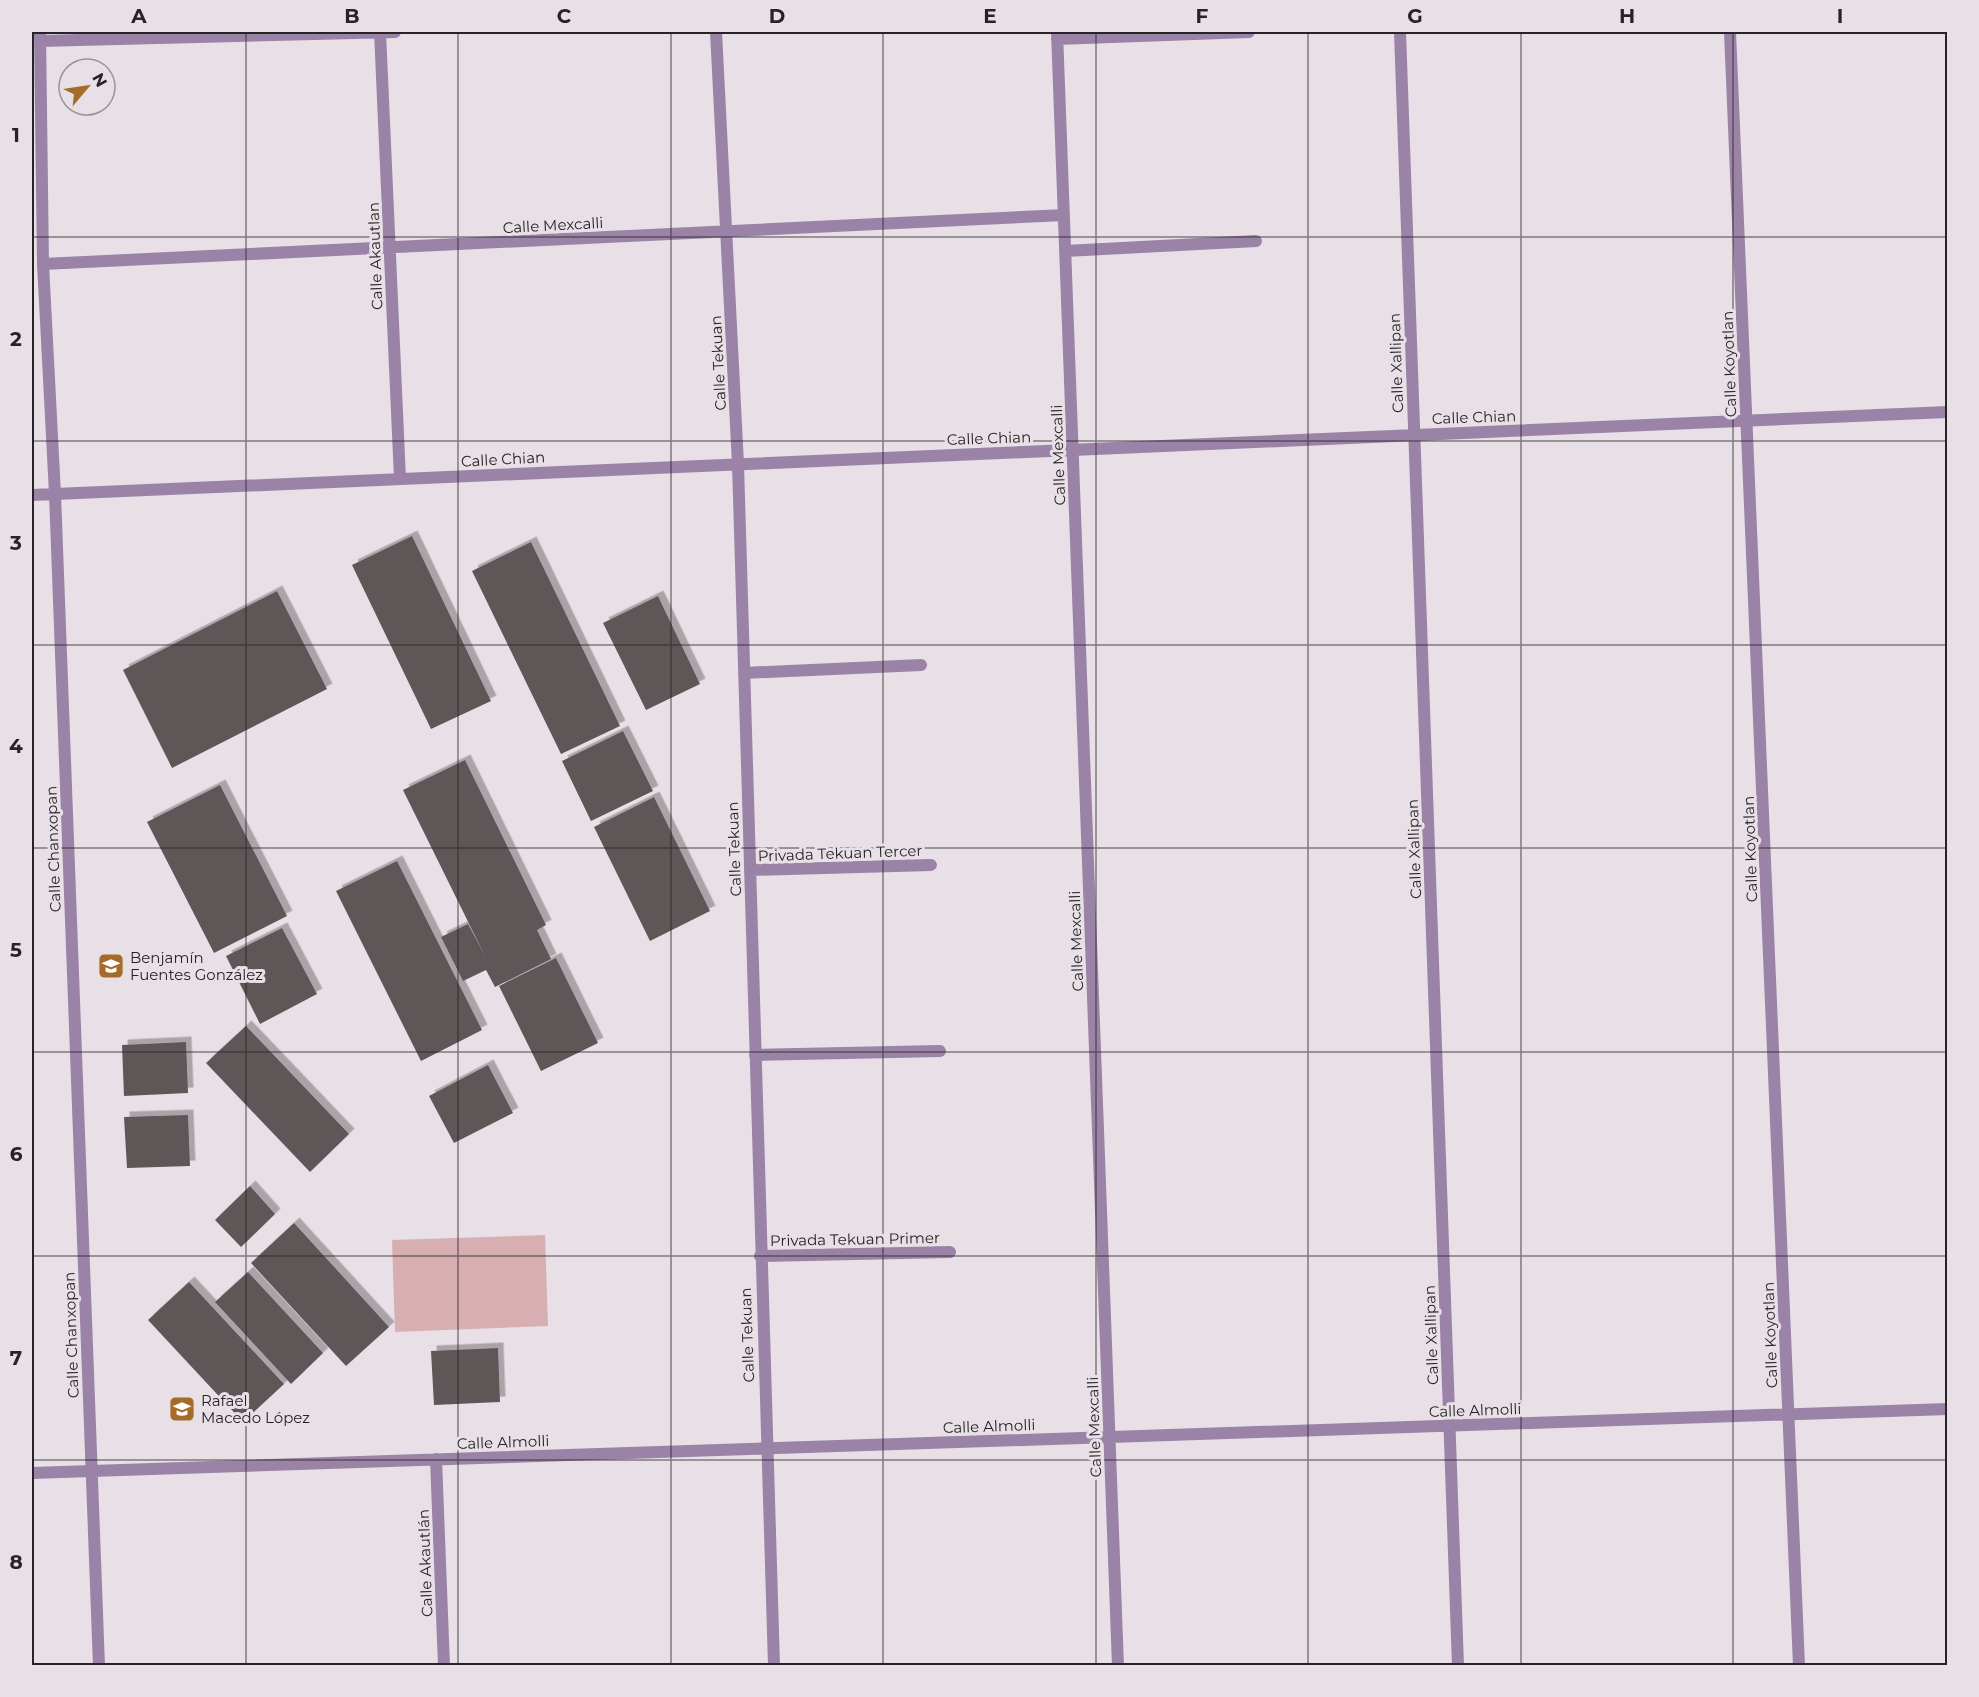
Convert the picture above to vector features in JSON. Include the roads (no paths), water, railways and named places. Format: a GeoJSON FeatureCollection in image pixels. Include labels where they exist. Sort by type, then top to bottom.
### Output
{"type":"FeatureCollection","features":[{"type":"Feature","properties":{"kind":"street","name":"Calle Akautlan"},"geometry":{"type":"LineString","coordinates":[[380,32],[400,479]]}},
{"type":"Feature","properties":{"kind":"street"},"geometry":{"type":"LineString","coordinates":[[40,36],[395,32]]}},
{"type":"Feature","properties":{"kind":"street","name":"Calle Tekuan"},"geometry":{"type":"LineString","coordinates":[[716,32],[738,464],[774,1665]]}},
{"type":"Feature","properties":{"kind":"street"},"geometry":{"type":"LineString","coordinates":[[1057,35],[1249,32]]}},
{"type":"Feature","properties":{"kind":"street","name":"Calle Xallipan"},"geometry":{"type":"LineString","coordinates":[[1400,32],[1458,1665]]}},
{"type":"Feature","properties":{"kind":"street","name":"Calle Koyotlan"},"geometry":{"type":"LineString","coordinates":[[1730,32],[1800,1665]]}},
{"type":"Feature","properties":{"kind":"street","name":"Calle Mexcalli"},"geometry":{"type":"LineString","coordinates":[[1057,35],[1118,1665]]}},
{"type":"Feature","properties":{"kind":"street","name":"Calle Chanxopan"},"geometry":{"type":"LineString","coordinates":[[40,36],[43,264],[55,494],[99,1665]]}},
{"type":"Feature","properties":{"kind":"street","name":"Calle Mexcalli"},"geometry":{"type":"LineString","coordinates":[[43,264],[1064,215]]}},
{"type":"Feature","properties":{"kind":"street"},"geometry":{"type":"LineString","coordinates":[[1065,251],[1256,241]]}},
{"type":"Feature","properties":{"kind":"street","name":"Calle Chian"},"geometry":{"type":"LineString","coordinates":[[32,495],[1947,412]]}},
{"type":"Feature","properties":{"kind":"street"},"geometry":{"type":"LineString","coordinates":[[744,673],[921,665]]}},
{"type":"Feature","properties":{"kind":"street","name":"Privada Tekuan Tercer"},"geometry":{"type":"LineString","coordinates":[[750,870],[931,865]]}},
{"type":"Feature","properties":{"kind":"street"},"geometry":{"type":"LineString","coordinates":[[755,1055],[940,1050]]}},
{"type":"Feature","properties":{"kind":"street","name":"Privada Tekuan Primer"},"geometry":{"type":"LineString","coordinates":[[760,1256],[950,1252]]}},
{"type":"Feature","properties":{"kind":"street","name":"Calle Almolli"},"geometry":{"type":"LineString","coordinates":[[32,1473],[1947,1409]]}},
{"type":"Feature","properties":{"kind":"street","name":"Calle Akautlán"},"geometry":{"type":"LineString","coordinates":[[436,1459],[444,1665]]}},
{"type":"Feature","properties":{"kind":"place","name":"Benjamín Fuentes González"},"geometry":{"type":"Point","coordinates":[111,966]}},
{"type":"Feature","properties":{"kind":"place","name":"Rafael Macedo López"},"geometry":{"type":"Point","coordinates":[182,1409]}}]}
